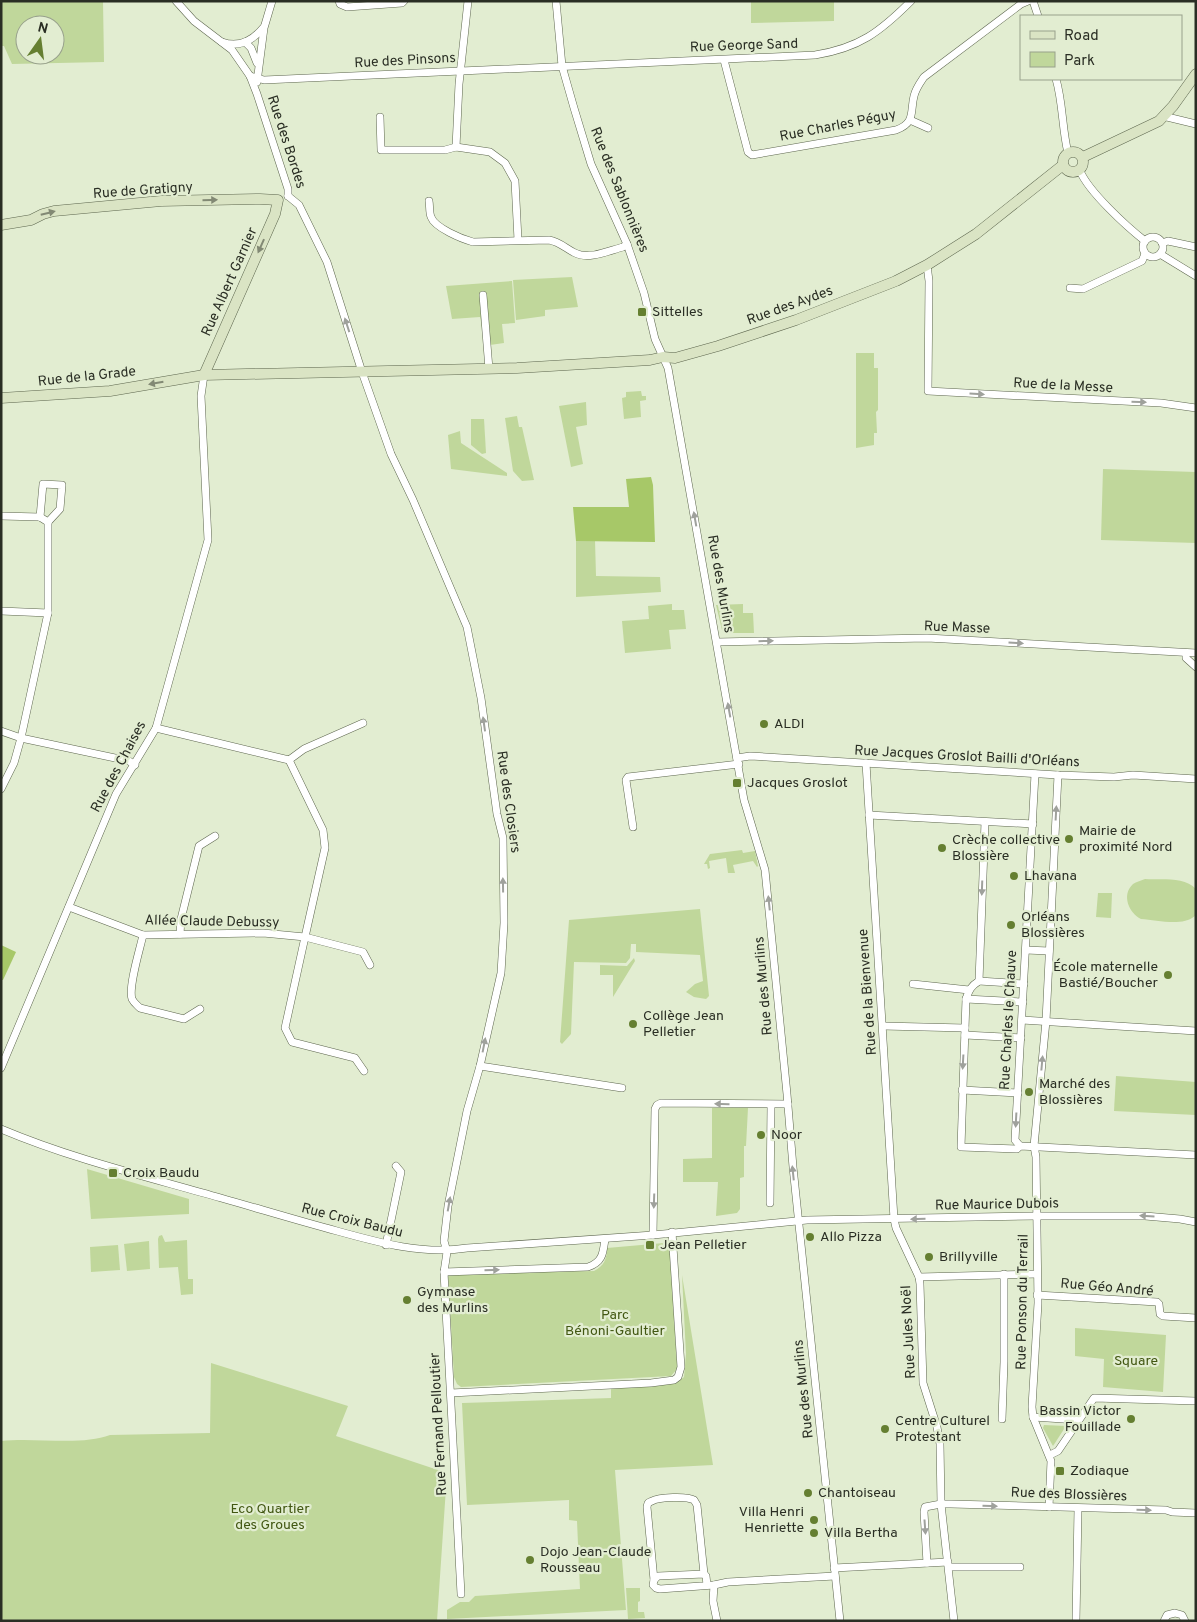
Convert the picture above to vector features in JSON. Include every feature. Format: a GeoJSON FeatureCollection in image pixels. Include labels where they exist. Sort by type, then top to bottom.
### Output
{"type":"FeatureCollection","features":[{"type":"Feature","properties":{"kind":"street"},"geometry":{"type":"LineString","coordinates":[[176,1],[194,21],[232,50],[254,77]]}},
{"type":"Feature","properties":{"kind":"street","name":"Rue des Bordes"},"geometry":{"type":"LineString","coordinates":[[272,1],[264,28],[258,66],[254,77],[257,94],[288,189],[288,196],[300,205],[327,262],[362,372]]}},
{"type":"Feature","properties":{"kind":"street"},"geometry":{"type":"LineString","coordinates":[[340,1],[340,4],[347,6],[402,3],[404,1]]}},
{"type":"Feature","properties":{"kind":"street"},"geometry":{"type":"LineString","coordinates":[[456,147],[460,71],[468,1]]}},
{"type":"Feature","properties":{"kind":"street","name":"Rue des Sablonnières"},"geometry":{"type":"LineString","coordinates":[[556,1],[562,66],[592,164],[627,244],[644,293],[655,339],[663,357]]}},
{"type":"Feature","properties":{"kind":"street","name":"Rue George Sand"},"geometry":{"type":"LineString","coordinates":[[562,66],[797,57],[831,53],[858,43],[887,25],[911,1]]}},
{"type":"Feature","properties":{"kind":"street","name":"Rue Charles Péguy"},"geometry":{"type":"LineString","coordinates":[[724,60],[748,152],[752,155],[896,130],[903,127],[910,120],[917,87],[924,77],[1020,4],[1028,1]]}},
{"type":"Feature","properties":{"kind":"street"},"geometry":{"type":"LineString","coordinates":[[1033,1],[1038,15]]}},
{"type":"Feature","properties":{"kind":"street"},"geometry":{"type":"LineString","coordinates":[[216,39],[232,44],[245,42],[256,37],[264,28]]}},
{"type":"Feature","properties":{"kind":"street"},"geometry":{"type":"LineString","coordinates":[[245,42],[255,54],[258,66]]}},
{"type":"Feature","properties":{"kind":"street","name":"Rue des Pinsons"},"geometry":{"type":"LineString","coordinates":[[254,77],[264,80],[562,66]]}},
{"type":"Feature","properties":{"kind":"street"},"geometry":{"type":"LineString","coordinates":[[1083,157],[1159,121],[1173,106],[1196,74]]}},
{"type":"Feature","properties":{"kind":"street"},"geometry":{"type":"LineString","coordinates":[[1056,80],[1060,93],[1064,136],[1068,153]]}},
{"type":"Feature","properties":{"kind":"street"},"geometry":{"type":"LineString","coordinates":[[1164,114],[1167,117],[1196,124]]}},
{"type":"Feature","properties":{"kind":"street"},"geometry":{"type":"LineString","coordinates":[[380,117],[381,150],[445,150],[456,147],[490,152],[505,163],[515,181],[518,240]]}},
{"type":"Feature","properties":{"kind":"street"},"geometry":{"type":"LineString","coordinates":[[910,120],[928,128]]}},
{"type":"Feature","properties":{"kind":"street"},"geometry":{"type":"LineString","coordinates":[[1080,171],[1070,172],[1063,165],[1064,158],[1068,153],[1076,152],[1083,157]]}},
{"type":"Feature","properties":{"kind":"street"},"geometry":{"type":"LineString","coordinates":[[1080,171],[1083,166],[1083,157]]}},
{"type":"Feature","properties":{"kind":"street","name":"Rue des Aydes"},"geometry":{"type":"LineString","coordinates":[[362,372],[372,370],[489,369],[650,360],[663,357],[675,358],[718,346],[796,320],[881,288],[927,265],[976,234],[1063,165]]}},
{"type":"Feature","properties":{"kind":"street"},"geometry":{"type":"LineString","coordinates":[[1080,171],[1120,221],[1145,241]]}},
{"type":"Feature","properties":{"kind":"street","name":"Rue de Gratigny"},"geometry":{"type":"LineString","coordinates":[[1,225],[30,220],[43,214],[54,212],[161,201],[278,200],[288,196]]}},
{"type":"Feature","properties":{"kind":"street","name":"Rue Albert Garnier"},"geometry":{"type":"LineString","coordinates":[[204,375],[275,214],[278,200]]}},
{"type":"Feature","properties":{"kind":"street"},"geometry":{"type":"LineString","coordinates":[[430,201],[430,216],[434,223],[462,239],[472,242],[549,240],[559,242],[573,252],[589,256],[623,247],[627,244]]}},
{"type":"Feature","properties":{"kind":"street"},"geometry":{"type":"LineString","coordinates":[[1070,288],[1083,289],[1142,261],[1145,254],[1142,246],[1150,237],[1156,237],[1162,243],[1160,254],[1152,257],[1145,254]]}},
{"type":"Feature","properties":{"kind":"street"},"geometry":{"type":"LineString","coordinates":[[1162,243],[1168,241],[1196,246]]}},
{"type":"Feature","properties":{"kind":"street"},"geometry":{"type":"LineString","coordinates":[[1160,254],[1196,276]]}},
{"type":"Feature","properties":{"kind":"street","name":"Rue de la Messe"},"geometry":{"type":"LineString","coordinates":[[927,265],[929,281],[928,391],[1161,403],[1196,408]]}},
{"type":"Feature","properties":{"kind":"street"},"geometry":{"type":"LineString","coordinates":[[483,294],[489,369]]}},
{"type":"Feature","properties":{"kind":"street","name":"Rue des Murlins"},"geometry":{"type":"LineString","coordinates":[[663,357],[668,368],[718,642],[744,800],[765,870],[793,1167],[840,1621]]}},
{"type":"Feature","properties":{"kind":"street","name":"Rue de la Grade"},"geometry":{"type":"LineString","coordinates":[[1,398],[110,391],[204,375],[362,372]]}},
{"type":"Feature","properties":{"kind":"street","name":"Rue des Closiers"},"geometry":{"type":"LineString","coordinates":[[362,372],[390,454],[413,500],[467,627],[479,689],[497,814],[503,838],[504,923],[501,974],[480,1066],[467,1111],[448,1206],[444,1241],[446,1252]]}},
{"type":"Feature","properties":{"kind":"street","name":"Rue des Chaises"},"geometry":{"type":"LineString","coordinates":[[1,1068],[116,794],[156,728],[208,540],[201,396],[204,375]]}},
{"type":"Feature","properties":{"kind":"street"},"geometry":{"type":"LineString","coordinates":[[1,789],[14,763],[21,738],[48,613],[48,522],[60,509],[62,485],[43,484],[40,517]]}},
{"type":"Feature","properties":{"kind":"street"},"geometry":{"type":"LineString","coordinates":[[1,516],[40,517],[48,522]]}},
{"type":"Feature","properties":{"kind":"street"},"geometry":{"type":"LineString","coordinates":[[1,610],[48,613]]}},
{"type":"Feature","properties":{"kind":"street","name":"Rue Masse"},"geometry":{"type":"LineString","coordinates":[[718,642],[927,638],[1196,654]]}},
{"type":"Feature","properties":{"kind":"street"},"geometry":{"type":"LineString","coordinates":[[1186,653],[1186,658],[1196,667]]}},
{"type":"Feature","properties":{"kind":"street"},"geometry":{"type":"LineString","coordinates":[[156,728],[289,760],[304,749],[363,723]]}},
{"type":"Feature","properties":{"kind":"street"},"geometry":{"type":"LineString","coordinates":[[1,731],[21,738],[129,761],[135,764]]}},
{"type":"Feature","properties":{"kind":"street","name":"Rue Jacques Groslot Bailli d'Orléans"},"geometry":{"type":"LineString","coordinates":[[633,827],[626,780],[628,777],[738,761],[750,756],[1036,774],[1114,777],[1133,775],[1196,779]]}},
{"type":"Feature","properties":{"kind":"street"},"geometry":{"type":"LineString","coordinates":[[289,760],[323,830],[325,848],[285,1028],[292,1042],[355,1058],[364,1071]]}},
{"type":"Feature","properties":{"kind":"street","name":"Rue de la Bienvenue"},"geometry":{"type":"LineString","coordinates":[[866,763],[894,1219]]}},
{"type":"Feature","properties":{"kind":"street","name":"Rue Charles le Chauve"},"geometry":{"type":"LineString","coordinates":[[1020,1146],[1015,1140],[1036,774]]}},
{"type":"Feature","properties":{"kind":"street"},"geometry":{"type":"LineString","coordinates":[[1034,1146],[1046,1021],[1058,775]]}},
{"type":"Feature","properties":{"kind":"street"},"geometry":{"type":"LineString","coordinates":[[869,816],[1033,824]]}},
{"type":"Feature","properties":{"kind":"street"},"geometry":{"type":"LineString","coordinates":[[979,981],[985,822]]}},
{"type":"Feature","properties":{"kind":"street"},"geometry":{"type":"LineString","coordinates":[[180,934],[181,919],[199,846],[215,836]]}},
{"type":"Feature","properties":{"kind":"street","name":"Allée Claude Debussy"},"geometry":{"type":"LineString","coordinates":[[69,907],[143,935],[263,933],[304,937],[362,952],[370,965]]}},
{"type":"Feature","properties":{"kind":"street"},"geometry":{"type":"LineString","coordinates":[[143,935],[132,988],[134,1004],[140,1008],[184,1019],[200,1010]]}},
{"type":"Feature","properties":{"kind":"street"},"geometry":{"type":"LineString","coordinates":[[1026,950],[1049,951]]}},
{"type":"Feature","properties":{"kind":"street"},"geometry":{"type":"LineString","coordinates":[[1024,984],[979,981],[969,990],[966,999],[960,1147],[1016,1149],[1020,1146],[1034,1146],[1196,1155]]}},
{"type":"Feature","properties":{"kind":"street"},"geometry":{"type":"LineString","coordinates":[[913,984],[969,990]]}},
{"type":"Feature","properties":{"kind":"street"},"geometry":{"type":"LineString","coordinates":[[966,999],[1023,1002]]}},
{"type":"Feature","properties":{"kind":"street"},"geometry":{"type":"LineString","coordinates":[[1022,1020],[1196,1031]]}},
{"type":"Feature","properties":{"kind":"street"},"geometry":{"type":"LineString","coordinates":[[883,1026],[965,1031],[1021,1038]]}},
{"type":"Feature","properties":{"kind":"street"},"geometry":{"type":"LineString","coordinates":[[480,1066],[622,1088]]}},
{"type":"Feature","properties":{"kind":"street"},"geometry":{"type":"LineString","coordinates":[[962,1090],[1018,1093]]}},
{"type":"Feature","properties":{"kind":"street"},"geometry":{"type":"LineString","coordinates":[[654,1235],[655,1109],[657,1105],[661,1103],[788,1104]]}},
{"type":"Feature","properties":{"kind":"street"},"geometry":{"type":"LineString","coordinates":[[770,1202],[771,1104]]}},
{"type":"Feature","properties":{"kind":"street","name":"Rue Croix Baudu"},"geometry":{"type":"LineString","coordinates":[[1,1129],[77,1157],[386,1244],[446,1252],[467,1248],[654,1235],[799,1221]]}},
{"type":"Feature","properties":{"kind":"street","name":"Rue Ponson du Terrail"},"geometry":{"type":"LineString","coordinates":[[1034,1146],[1036,1157],[1037,1295],[1033,1417],[1050,1455]]}},
{"type":"Feature","properties":{"kind":"street"},"geometry":{"type":"LineString","coordinates":[[386,1244],[401,1172],[396,1166]]}},
{"type":"Feature","properties":{"kind":"street","name":"Rue Maurice Dubois"},"geometry":{"type":"LineString","coordinates":[[799,1221],[1037,1216],[1145,1216],[1196,1222]]}},
{"type":"Feature","properties":{"kind":"street","name":"Rue Jules Noël"},"geometry":{"type":"LineString","coordinates":[[894,1219],[896,1228],[918,1277],[923,1383],[937,1427],[940,1444],[941,1504],[954,1621]]}},
{"type":"Feature","properties":{"kind":"street"},"geometry":{"type":"LineString","coordinates":[[451,1393],[651,1383],[674,1380],[678,1377],[681,1367],[672,1232]]}},
{"type":"Feature","properties":{"kind":"street"},"geometry":{"type":"LineString","coordinates":[[444,1272],[588,1267],[596,1264],[600,1258],[605,1238]]}},
{"type":"Feature","properties":{"kind":"street","name":"Rue Fernand Pelloutier"},"geometry":{"type":"LineString","coordinates":[[446,1252],[444,1272],[461,1594]]}},
{"type":"Feature","properties":{"kind":"street"},"geometry":{"type":"LineString","coordinates":[[1002,1419],[1004,1274]]}},
{"type":"Feature","properties":{"kind":"street"},"geometry":{"type":"LineString","coordinates":[[918,1277],[1037,1274]]}},
{"type":"Feature","properties":{"kind":"street","name":"Rue Géo André"},"geometry":{"type":"LineString","coordinates":[[1037,1295],[1157,1302],[1160,1314],[1163,1316],[1196,1318]]}},
{"type":"Feature","properties":{"kind":"street"},"geometry":{"type":"LineString","coordinates":[[1049,1507],[1052,1464],[1050,1455],[1058,1450],[1092,1400],[1098,1397],[1196,1401]]}},
{"type":"Feature","properties":{"kind":"street"},"geometry":{"type":"LineString","coordinates":[[1033,1417],[1078,1420]]}},
{"type":"Feature","properties":{"kind":"street"},"geometry":{"type":"LineString","coordinates":[[717,1621],[711,1585],[704,1574],[697,1504],[694,1500],[686,1498],[651,1501],[647,1507],[653,1585],[656,1588],[660,1589],[711,1585],[728,1582],[835,1576]]}},
{"type":"Feature","properties":{"kind":"street"},"geometry":{"type":"LineString","coordinates":[[927,1563],[925,1507],[941,1504]]}},
{"type":"Feature","properties":{"kind":"street","name":"Rue des Blossières"},"geometry":{"type":"LineString","coordinates":[[941,1504],[1166,1510],[1196,1513]]}},
{"type":"Feature","properties":{"kind":"street"},"geometry":{"type":"LineString","coordinates":[[1076,1621],[1078,1509]]}},
{"type":"Feature","properties":{"kind":"street"},"geometry":{"type":"LineString","coordinates":[[834,1568],[927,1563],[1020,1567]]}},
{"type":"Feature","properties":{"kind":"street"},"geometry":{"type":"LineString","coordinates":[[654,1580],[658,1576],[704,1574]]}},
{"type":"Feature","properties":{"kind":"street"},"geometry":{"type":"LineString","coordinates":[[1164,1621],[1167,1615],[1175,1612],[1182,1616],[1185,1621]]}},
{"type":"Feature","properties":{"kind":"green space"},"geometry":{"type":"Polygon","coordinates":[[[1,1],[103,1],[104,62],[65,63],[65,15],[15,15],[15,64],[12,64],[4,46],[1,46],[1,1]]]}},
{"type":"Feature","properties":{"kind":"green space"},"geometry":{"type":"Polygon","coordinates":[[[751,1],[834,1],[834,21],[751,23],[751,1]]]}},
{"type":"Feature","properties":{"kind":"green space"},"geometry":{"type":"Polygon","coordinates":[[[572,277],[578,307],[545,310],[545,316],[516,320],[513,280],[572,277]]]}},
{"type":"Feature","properties":{"kind":"green space"},"geometry":{"type":"Polygon","coordinates":[[[512,281],[515,323],[502,324],[504,343],[490,345],[484,338],[480,317],[452,319],[446,286],[512,281]]]}},
{"type":"Feature","properties":{"kind":"green space"},"geometry":{"type":"Polygon","coordinates":[[[856,353],[874,353],[874,368],[878,368],[878,410],[876,412],[877,433],[874,433],[874,445],[856,448],[856,353]]]}},
{"type":"Feature","properties":{"kind":"green space"},"geometry":{"type":"Polygon","coordinates":[[[641,391],[642,396],[646,396],[646,400],[640,401],[641,417],[624,419],[622,398],[626,397],[626,392],[641,391]]]}},
{"type":"Feature","properties":{"kind":"green space"},"geometry":{"type":"Polygon","coordinates":[[[586,402],[587,425],[576,427],[583,464],[571,467],[559,406],[586,402]]]}},
{"type":"Feature","properties":{"kind":"green space"},"geometry":{"type":"Polygon","coordinates":[[[517,416],[519,427],[522,427],[534,480],[522,481],[513,471],[505,418],[517,416]]]}},
{"type":"Feature","properties":{"kind":"green space"},"geometry":{"type":"Polygon","coordinates":[[[471,419],[484,419],[486,453],[482,454],[471,445],[471,419]]]}},
{"type":"Feature","properties":{"kind":"green space"},"geometry":{"type":"Polygon","coordinates":[[[460,431],[461,443],[507,473],[507,476],[451,469],[448,435],[460,431]]]}},
{"type":"Feature","properties":{"kind":"green space"},"geometry":{"type":"Polygon","coordinates":[[[1103,469],[1196,472],[1196,543],[1101,540],[1103,469]]]}},
{"type":"Feature","properties":{"kind":"green space"},"geometry":{"type":"Polygon","coordinates":[[[651,477],[653,485],[655,542],[576,541],[573,507],[629,507],[626,479],[651,477]]]}},
{"type":"Feature","properties":{"kind":"green space"},"geometry":{"type":"Polygon","coordinates":[[[595,540],[596,576],[660,577],[661,592],[576,597],[576,541],[595,540]]]}},
{"type":"Feature","properties":{"kind":"green space"},"geometry":{"type":"Polygon","coordinates":[[[672,604],[672,610],[684,610],[686,629],[669,630],[671,649],[625,653],[622,621],[649,619],[648,606],[672,604]]]}},
{"type":"Feature","properties":{"kind":"green space"},"geometry":{"type":"Polygon","coordinates":[[[743,604],[743,613],[753,613],[754,633],[728,633],[722,630],[716,605],[743,604]]]}},
{"type":"Feature","properties":{"kind":"green space"},"geometry":{"type":"Polygon","coordinates":[[[742,850],[743,853],[755,851],[757,867],[753,861],[733,865],[735,873],[728,873],[726,858],[709,861],[710,868],[708,869],[707,864],[704,864],[710,854],[742,850]]]}},
{"type":"Feature","properties":{"kind":"green space"},"geometry":{"type":"Polygon","coordinates":[[[1145,879],[1172,879],[1191,885],[1196,889],[1195,916],[1176,922],[1141,919],[1133,913],[1127,898],[1129,888],[1133,884],[1145,879]]]}},
{"type":"Feature","properties":{"kind":"green space"},"geometry":{"type":"Polygon","coordinates":[[[1098,893],[1112,893],[1111,918],[1096,917],[1098,893]]]}},
{"type":"Feature","properties":{"kind":"green space"},"geometry":{"type":"Polygon","coordinates":[[[700,909],[709,996],[706,999],[694,997],[686,992],[695,984],[703,981],[700,955],[636,952],[636,944],[631,944],[630,958],[626,963],[574,962],[571,1034],[562,1044],[560,1042],[569,920],[700,909]]]}},
{"type":"Feature","properties":{"kind":"green space"},"geometry":{"type":"Polygon","coordinates":[[[1,945],[16,952],[3,980],[1,980],[1,945]]]}},
{"type":"Feature","properties":{"kind":"green space"},"geometry":{"type":"Polygon","coordinates":[[[634,958],[635,961],[613,997],[613,975],[600,975],[600,965],[627,966],[634,958]]]}},
{"type":"Feature","properties":{"kind":"green space"},"geometry":{"type":"Polygon","coordinates":[[[1116,1076],[1196,1082],[1196,1115],[1114,1111],[1116,1076]]]}},
{"type":"Feature","properties":{"kind":"green space"},"geometry":{"type":"Polygon","coordinates":[[[712,1108],[748,1108],[746,1146],[744,1146],[744,1177],[740,1178],[740,1209],[737,1213],[716,1216],[718,1182],[683,1182],[683,1159],[712,1158],[712,1108]]]}},
{"type":"Feature","properties":{"kind":"green space"},"geometry":{"type":"Polygon","coordinates":[[[87,1169],[189,1199],[189,1214],[91,1219],[87,1169]]]}},
{"type":"Feature","properties":{"kind":"green space"},"geometry":{"type":"Polygon","coordinates":[[[162,1235],[165,1242],[187,1240],[188,1279],[193,1279],[193,1294],[181,1295],[178,1267],[159,1268],[158,1239],[162,1235]]]}},
{"type":"Feature","properties":{"kind":"green space"},"geometry":{"type":"Polygon","coordinates":[[[149,1241],[150,1269],[127,1271],[124,1244],[149,1241]]]}},
{"type":"Feature","properties":{"kind":"green space","name":"Parc Bénoni-Gaultier"},"geometry":{"type":"Polygon","coordinates":[[[664,1243],[670,1250],[677,1365],[677,1369],[671,1376],[461,1387],[457,1384],[454,1377],[448,1274],[594,1271],[604,1262],[607,1248],[664,1243]]]}},
{"type":"Feature","properties":{"kind":"green space"},"geometry":{"type":"Polygon","coordinates":[[[118,1245],[120,1270],[91,1272],[90,1247],[118,1245]]]}},
{"type":"Feature","properties":{"kind":"green space"},"geometry":{"type":"Polygon","coordinates":[[[682,1275],[713,1465],[615,1470],[626,1610],[447,1619],[447,1610],[460,1602],[469,1602],[475,1596],[580,1589],[577,1521],[569,1520],[569,1500],[467,1505],[462,1403],[611,1398],[611,1387],[672,1384],[679,1381],[684,1377],[686,1354],[682,1275]]]}},
{"type":"Feature","properties":{"kind":"green space","name":"Square"},"geometry":{"type":"Polygon","coordinates":[[[1075,1328],[1166,1335],[1163,1392],[1103,1387],[1104,1359],[1075,1356],[1075,1328]]]}},
{"type":"Feature","properties":{"kind":"green space","name":"Eco Quartier des Groues"},"geometry":{"type":"Polygon","coordinates":[[[211,1363],[348,1406],[336,1436],[447,1473],[437,1621],[1,1621],[1,1441],[72,1441],[110,1435],[210,1433],[211,1363]]]}},
{"type":"Feature","properties":{"kind":"green space"},"geometry":{"type":"Polygon","coordinates":[[[1044,1425],[1066,1426],[1053,1446],[1043,1428],[1044,1425]]]}},
{"type":"Feature","properties":{"kind":"green space"},"geometry":{"type":"Polygon","coordinates":[[[626,1588],[640,1588],[638,1612],[644,1612],[645,1618],[628,1619],[626,1588]]]}},
{"type":"Feature","properties":{"kind":"place","name":"Sittelles"},"geometry":{"type":"Point","coordinates":[642,312]}},
{"type":"Feature","properties":{"kind":"place","name":"ALDI"},"geometry":{"type":"Point","coordinates":[764,724]}},
{"type":"Feature","properties":{"kind":"place","name":"Jacques Groslot"},"geometry":{"type":"Point","coordinates":[737,783]}},
{"type":"Feature","properties":{"kind":"place","name":"Mairie de proximité Nord"},"geometry":{"type":"Point","coordinates":[1069,839]}},
{"type":"Feature","properties":{"kind":"place","name":"Crèche collective Blossière"},"geometry":{"type":"Point","coordinates":[942,848]}},
{"type":"Feature","properties":{"kind":"place","name":"Lhavana"},"geometry":{"type":"Point","coordinates":[1014,876]}},
{"type":"Feature","properties":{"kind":"place","name":"Orléans Blossières"},"geometry":{"type":"Point","coordinates":[1011,925]}},
{"type":"Feature","properties":{"kind":"place","name":"École maternelle Bastié/Boucher"},"geometry":{"type":"Point","coordinates":[1168,975]}},
{"type":"Feature","properties":{"kind":"place","name":"Collège Jean Pelletier"},"geometry":{"type":"Point","coordinates":[633,1024]}},
{"type":"Feature","properties":{"kind":"place","name":"Marché des Blossières"},"geometry":{"type":"Point","coordinates":[1029,1092]}},
{"type":"Feature","properties":{"kind":"place","name":"Noor"},"geometry":{"type":"Point","coordinates":[761,1135]}},
{"type":"Feature","properties":{"kind":"place","name":"Croix Baudu"},"geometry":{"type":"Point","coordinates":[113,1173]}},
{"type":"Feature","properties":{"kind":"place","name":"Allo Pizza"},"geometry":{"type":"Point","coordinates":[810,1237]}},
{"type":"Feature","properties":{"kind":"place","name":"Jean Pelletier"},"geometry":{"type":"Point","coordinates":[650,1245]}},
{"type":"Feature","properties":{"kind":"place","name":"Brillyville"},"geometry":{"type":"Point","coordinates":[929,1257]}},
{"type":"Feature","properties":{"kind":"place","name":"Gymnase des Murlins"},"geometry":{"type":"Point","coordinates":[407,1300]}},
{"type":"Feature","properties":{"kind":"place","name":"Bassin Victor Fouillade"},"geometry":{"type":"Point","coordinates":[1131,1419]}},
{"type":"Feature","properties":{"kind":"place","name":"Centre Culturel Protestant"},"geometry":{"type":"Point","coordinates":[885,1429]}},
{"type":"Feature","properties":{"kind":"place","name":"Zodiaque"},"geometry":{"type":"Point","coordinates":[1060,1471]}},
{"type":"Feature","properties":{"kind":"place","name":"Chantoiseau"},"geometry":{"type":"Point","coordinates":[808,1493]}},
{"type":"Feature","properties":{"kind":"place","name":"Villa Henri Henriette"},"geometry":{"type":"Point","coordinates":[814,1520]}},
{"type":"Feature","properties":{"kind":"place","name":"Villa Bertha"},"geometry":{"type":"Point","coordinates":[814,1533]}},
{"type":"Feature","properties":{"kind":"place","name":"Dojo Jean-Claude Rousseau"},"geometry":{"type":"Point","coordinates":[530,1560]}}]}
